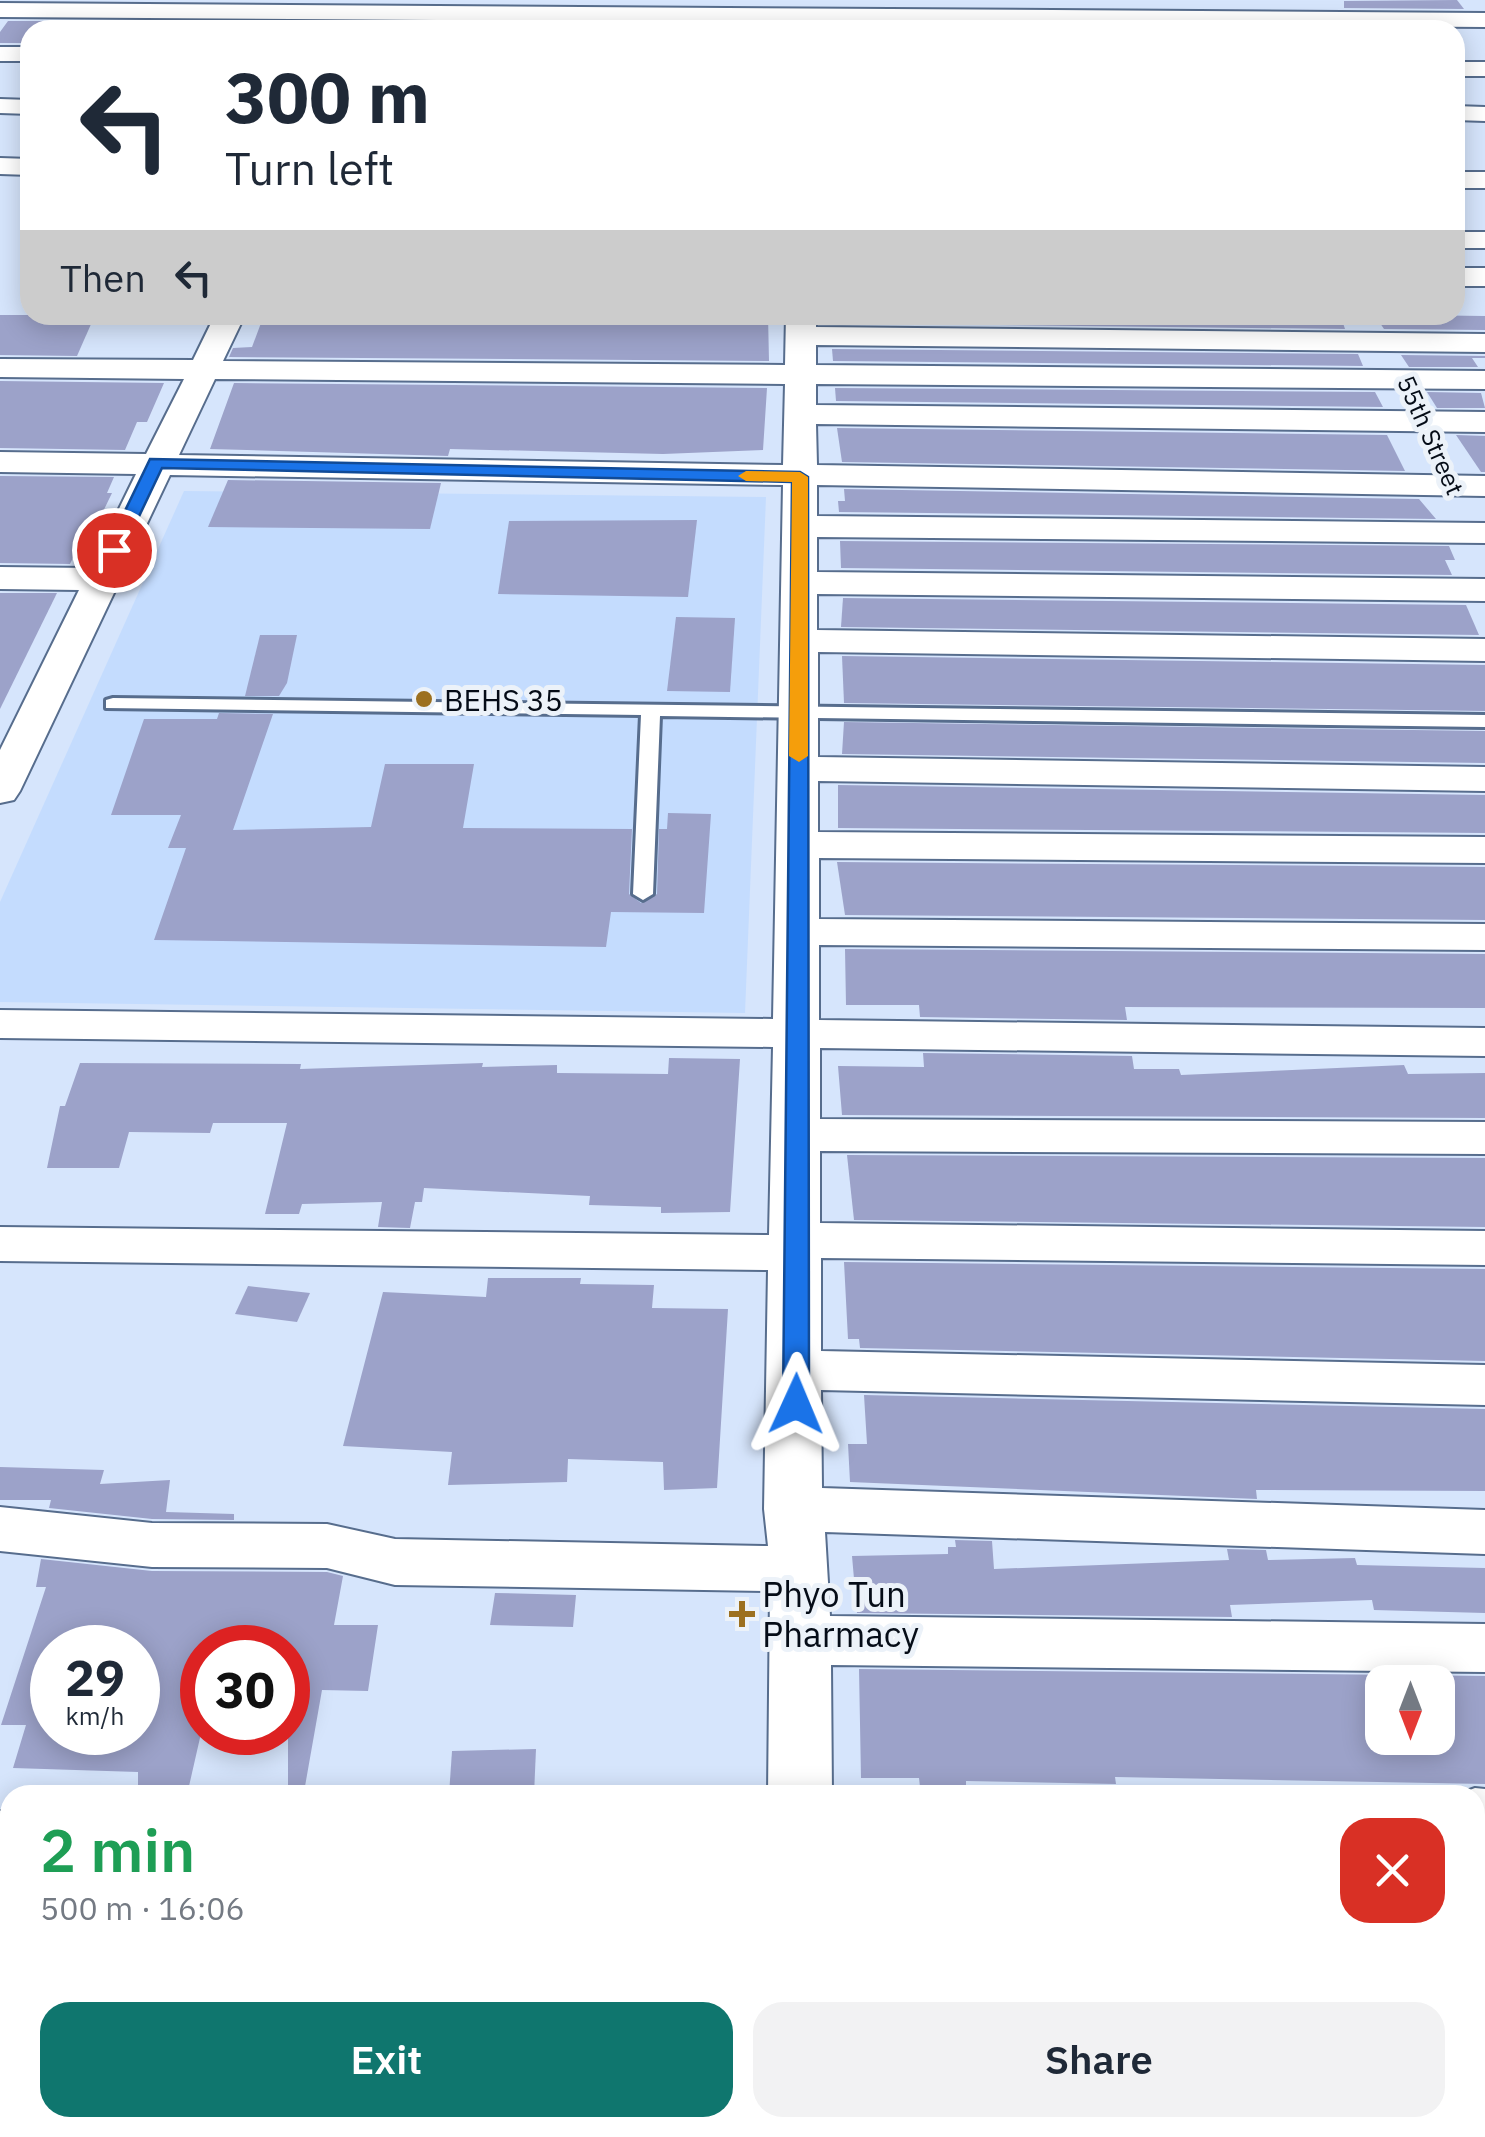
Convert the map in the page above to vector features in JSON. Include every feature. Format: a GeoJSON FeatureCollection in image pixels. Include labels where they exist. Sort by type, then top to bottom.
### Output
{"type":"FeatureCollection","features":[{"type":"Feature","properties":{"kind":"street"},"geometry":{"type":"LineString","coordinates":[[0,10],[1485,20]]}},
{"type":"Feature","properties":{"kind":"street"},"geometry":{"type":"LineString","coordinates":[[0,791],[225,325]]}},
{"type":"Feature","properties":{"kind":"street"},"geometry":{"type":"LineString","coordinates":[[0,368],[203,371],[801,360],[1383,328],[1485,343]]}},
{"type":"Feature","properties":{"kind":"street","name":"55th Street"},"geometry":{"type":"LineString","coordinates":[[1383,328],[1424,421],[1469,486],[1482,541]]}},
{"type":"Feature","properties":{"kind":"street"},"geometry":{"type":"LineString","coordinates":[[801,360],[1485,380]]}},
{"type":"Feature","properties":{"kind":"street"},"geometry":{"type":"LineString","coordinates":[[801,360],[1424,421],[1485,422]]}},
{"type":"Feature","properties":{"kind":"street"},"geometry":{"type":"LineString","coordinates":[[800,1785],[800,1568],[793,1509],[798,1254],[801,360]]}},
{"type":"Feature","properties":{"kind":"street"},"geometry":{"type":"LineString","coordinates":[[0,462],[1469,486]]}},
{"type":"Feature","properties":{"kind":"street"},"geometry":{"type":"LineString","coordinates":[[800,526],[1482,541]]}},
{"type":"Feature","properties":{"kind":"street"},"geometry":{"type":"LineString","coordinates":[[0,578],[100,579]]}},
{"type":"Feature","properties":{"kind":"street"},"geometry":{"type":"LineString","coordinates":[[800,583],[1485,590]]}},
{"type":"Feature","properties":{"kind":"street"},"geometry":{"type":"LineString","coordinates":[[799,641],[1485,650]]}},
{"type":"Feature","properties":{"kind":"street"},"geometry":{"type":"LineString","coordinates":[[0,703],[41,704]]}},
{"type":"Feature","properties":{"kind":"street"},"geometry":{"type":"LineString","coordinates":[[799,769],[1485,779]]}},
{"type":"Feature","properties":{"kind":"street"},"geometry":{"type":"LineString","coordinates":[[798,846],[1485,850]]}},
{"type":"Feature","properties":{"kind":"street"},"geometry":{"type":"LineString","coordinates":[[798,932],[1485,938]]}},
{"type":"Feature","properties":{"kind":"street"},"geometry":{"type":"LineString","coordinates":[[0,1024],[1485,1042]]}},
{"type":"Feature","properties":{"kind":"street"},"geometry":{"type":"LineString","coordinates":[[797,1135],[1485,1138]]}},
{"type":"Feature","properties":{"kind":"street"},"geometry":{"type":"LineString","coordinates":[[798,1254],[797,1240],[1485,1248]]}},
{"type":"Feature","properties":{"kind":"street"},"geometry":{"type":"LineString","coordinates":[[0,1244],[798,1254]]}},
{"type":"Feature","properties":{"kind":"street"},"geometry":{"type":"LineString","coordinates":[[797,1370],[1485,1385]]}},
{"type":"Feature","properties":{"kind":"street"},"geometry":{"type":"LineString","coordinates":[[793,1509],[1485,1532]]}},
{"type":"Feature","properties":{"kind":"street"},"geometry":{"type":"LineString","coordinates":[[0,1529],[152,1545],[327,1546],[396,1562],[800,1568]]}},
{"type":"Feature","properties":{"kind":"street"},"geometry":{"type":"LineString","coordinates":[[798,1640],[1485,1648]]}},
{"type":"Feature","properties":{"kind":"lane"},"geometry":{"type":"LineString","coordinates":[[113,704],[1485,722]]}},
{"type":"Feature","properties":{"kind":"lane"},"geometry":{"type":"LineString","coordinates":[[643,894],[651,710]]}},
{"type":"Feature","properties":{"kind":"shaded area","name":"BEHS 35"},"geometry":{"type":"Polygon","coordinates":[[[184,491],[766,497],[745,1013],[0,1002],[0,902],[184,491]]]}},
{"type":"Feature","properties":{"kind":"building"},"geometry":{"type":"Polygon","coordinates":[[[1457,0],[1464,9],[1344,8],[1344,1],[1457,0]]]}},
{"type":"Feature","properties":{"kind":"building"},"geometry":{"type":"Polygon","coordinates":[[[8,21],[20,21],[20,43],[0,43],[0,32],[8,21]]]}},
{"type":"Feature","properties":{"kind":"building"},"geometry":{"type":"Polygon","coordinates":[[[0,315],[20,315],[20,325],[91,325],[77,356],[0,355],[0,315]]]}},
{"type":"Feature","properties":{"kind":"building"},"geometry":{"type":"Polygon","coordinates":[[[1465,316],[1485,316],[1485,330],[1384,329],[1381,325],[1465,325],[1465,316]]]}},
{"type":"Feature","properties":{"kind":"building"},"geometry":{"type":"Polygon","coordinates":[[[260,325],[768,325],[769,361],[229,357],[233,348],[252,347],[260,325]]]}},
{"type":"Feature","properties":{"kind":"building"},"geometry":{"type":"Polygon","coordinates":[[[1003,325],[1344,325],[1345,329],[1003,325]]]}},
{"type":"Feature","properties":{"kind":"building"},"geometry":{"type":"Polygon","coordinates":[[[832,349],[1358,354],[1363,366],[833,361],[832,349]]]}},
{"type":"Feature","properties":{"kind":"building"},"geometry":{"type":"Polygon","coordinates":[[[1401,355],[1485,358],[1472,358],[1478,367],[1409,367],[1401,355]]]}},
{"type":"Feature","properties":{"kind":"building"},"geometry":{"type":"Polygon","coordinates":[[[0,381],[164,383],[147,422],[137,422],[125,450],[0,448],[0,381]]]}},
{"type":"Feature","properties":{"kind":"building"},"geometry":{"type":"Polygon","coordinates":[[[234,383],[767,388],[763,450],[663,454],[450,449],[448,456],[210,449],[234,383]]]}},
{"type":"Feature","properties":{"kind":"building"},"geometry":{"type":"Polygon","coordinates":[[[835,388],[1375,392],[1383,407],[836,401],[835,388]]]}},
{"type":"Feature","properties":{"kind":"building"},"geometry":{"type":"Polygon","coordinates":[[[1427,392],[1481,393],[1485,408],[1437,408],[1427,392]]]}},
{"type":"Feature","properties":{"kind":"building"},"geometry":{"type":"Polygon","coordinates":[[[837,428],[1387,435],[1405,471],[842,462],[837,428]]]}},
{"type":"Feature","properties":{"kind":"building"},"geometry":{"type":"Polygon","coordinates":[[[1456,435],[1485,436],[1485,472],[1481,472],[1456,435]]]}},
{"type":"Feature","properties":{"kind":"building"},"geometry":{"type":"Polygon","coordinates":[[[0,476],[114,477],[107,493],[112,493],[97,524],[89,524],[70,564],[0,563],[0,476]]]}},
{"type":"Feature","properties":{"kind":"building"},"geometry":{"type":"Polygon","coordinates":[[[228,480],[441,483],[430,529],[208,527],[228,480]]]}},
{"type":"Feature","properties":{"kind":"building"},"geometry":{"type":"Polygon","coordinates":[[[844,489],[1419,499],[1436,519],[839,512],[838,501],[845,501],[844,489]]]}},
{"type":"Feature","properties":{"kind":"building"},"geometry":{"type":"Polygon","coordinates":[[[697,520],[688,597],[498,594],[509,521],[697,520]]]}},
{"type":"Feature","properties":{"kind":"building"},"geometry":{"type":"Polygon","coordinates":[[[840,541],[1449,546],[1455,560],[1445,560],[1452,575],[841,568],[840,541]]]}},
{"type":"Feature","properties":{"kind":"building"},"geometry":{"type":"Polygon","coordinates":[[[0,593],[57,593],[0,709],[0,593]]]}},
{"type":"Feature","properties":{"kind":"building"},"geometry":{"type":"Polygon","coordinates":[[[843,598],[1466,605],[1479,635],[841,627],[843,598]]]}},
{"type":"Feature","properties":{"kind":"building"},"geometry":{"type":"Polygon","coordinates":[[[676,617],[735,618],[730,692],[667,691],[676,617]]]}},
{"type":"Feature","properties":{"kind":"building"},"geometry":{"type":"Polygon","coordinates":[[[260,635],[297,635],[287,683],[279,696],[245,696],[260,635]]]}},
{"type":"Feature","properties":{"kind":"building"},"geometry":{"type":"Polygon","coordinates":[[[842,656],[1485,665],[1485,711],[844,703],[842,656]]]}},
{"type":"Feature","properties":{"kind":"building"},"geometry":{"type":"Polygon","coordinates":[[[219,713],[273,714],[233,830],[371,827],[385,764],[474,764],[463,828],[632,829],[629,894],[641,903],[657,894],[659,829],[667,829],[668,813],[711,814],[704,913],[611,912],[606,947],[154,940],[186,848],[168,848],[181,815],[111,815],[144,719],[217,719],[219,713]]]}},
{"type":"Feature","properties":{"kind":"building"},"geometry":{"type":"Polygon","coordinates":[[[844,722],[1485,731],[1485,763],[842,754],[844,722]]]}},
{"type":"Feature","properties":{"kind":"building"},"geometry":{"type":"Polygon","coordinates":[[[838,785],[1485,795],[1485,833],[838,828],[838,785]]]}},
{"type":"Feature","properties":{"kind":"building"},"geometry":{"type":"Polygon","coordinates":[[[837,862],[1485,867],[1485,920],[845,915],[837,862]]]}},
{"type":"Feature","properties":{"kind":"building"},"geometry":{"type":"Polygon","coordinates":[[[845,949],[1485,954],[1485,1008],[1125,1007],[1127,1020],[920,1017],[919,1005],[846,1005],[845,949]]]}},
{"type":"Feature","properties":{"kind":"building"},"geometry":{"type":"Polygon","coordinates":[[[923,1053],[1132,1056],[1134,1069],[1179,1069],[1181,1075],[1404,1065],[1408,1074],[1485,1073],[1485,1118],[842,1115],[838,1066],[924,1067],[923,1053]]]}},
{"type":"Feature","properties":{"kind":"building"},"geometry":{"type":"Polygon","coordinates":[[[669,1058],[740,1059],[730,1212],[661,1213],[661,1207],[589,1205],[590,1196],[424,1188],[422,1202],[415,1202],[410,1228],[378,1227],[382,1202],[302,1204],[299,1214],[265,1214],[287,1123],[213,1123],[210,1133],[129,1132],[119,1168],[47,1168],[60,1106],[65,1106],[80,1063],[301,1064],[300,1069],[483,1063],[482,1067],[557,1065],[557,1073],[668,1074],[669,1058]]]}},
{"type":"Feature","properties":{"kind":"building"},"geometry":{"type":"Polygon","coordinates":[[[847,1155],[1485,1158],[1485,1227],[854,1220],[847,1155]]]}},
{"type":"Feature","properties":{"kind":"building"},"geometry":{"type":"Polygon","coordinates":[[[844,1262],[1485,1269],[1485,1361],[860,1348],[859,1339],[848,1339],[844,1262]]]}},
{"type":"Feature","properties":{"kind":"building"},"geometry":{"type":"Polygon","coordinates":[[[488,1278],[581,1278],[580,1284],[654,1285],[652,1308],[728,1309],[717,1488],[664,1490],[663,1462],[568,1459],[567,1482],[448,1485],[452,1452],[343,1446],[383,1292],[486,1297],[488,1278]]]}},
{"type":"Feature","properties":{"kind":"building"},"geometry":{"type":"Polygon","coordinates":[[[248,1286],[310,1293],[297,1322],[235,1314],[248,1286]]]}},
{"type":"Feature","properties":{"kind":"building"},"geometry":{"type":"Polygon","coordinates":[[[864,1395],[1485,1409],[1485,1491],[1256,1490],[1257,1499],[850,1482],[848,1444],[867,1444],[864,1395]]]}},
{"type":"Feature","properties":{"kind":"building"},"geometry":{"type":"Polygon","coordinates":[[[0,1467],[104,1470],[100,1484],[170,1480],[166,1512],[234,1514],[234,1520],[152,1519],[49,1508],[51,1500],[0,1500],[0,1467]]]}},
{"type":"Feature","properties":{"kind":"building"},"geometry":{"type":"Polygon","coordinates":[[[955,1540],[992,1541],[994,1569],[1229,1560],[1227,1549],[1266,1550],[1268,1560],[1355,1558],[1357,1565],[1485,1568],[1485,1613],[1374,1610],[1372,1600],[1230,1605],[1232,1617],[857,1613],[852,1556],[948,1554],[948,1547],[956,1547],[955,1540]]]}},
{"type":"Feature","properties":{"kind":"building"},"geometry":{"type":"Polygon","coordinates":[[[41,1559],[152,1571],[327,1572],[343,1576],[334,1625],[378,1625],[368,1691],[322,1690],[305,1785],[288,1785],[288,1755],[310,1755],[310,1625],[180,1625],[180,1755],[196,1755],[189,1785],[138,1785],[138,1772],[13,1768],[26,1725],[1,1725],[30,1636],[30,1755],[160,1755],[160,1625],[34,1625],[46,1587],[36,1587],[41,1559]]]}},
{"type":"Feature","properties":{"kind":"building"},"geometry":{"type":"Polygon","coordinates":[[[495,1593],[576,1595],[573,1627],[490,1625],[495,1593]]]}},
{"type":"Feature","properties":{"kind":"building"},"geometry":{"type":"Polygon","coordinates":[[[859,1669],[1365,1675],[1365,1755],[1455,1755],[1455,1676],[1485,1676],[1485,1784],[1115,1777],[1116,1784],[966,1781],[966,1785],[920,1785],[919,1778],[861,1778],[859,1669]]]}},
{"type":"Feature","properties":{"kind":"building"},"geometry":{"type":"Polygon","coordinates":[[[536,1749],[534,1785],[450,1785],[452,1751],[536,1749]]]}},
{"type":"Feature","properties":{"kind":"slow traffic"},"geometry":{"type":"LineString","coordinates":[[746,476],[800,477],[799,756]]}},
{"type":"Feature","properties":{"kind":"place","name":"BEHS 35"},"geometry":{"type":"Point","coordinates":[424,699]}},
{"type":"Feature","properties":{"kind":"place","name":"Phyo Tun Pharmacy"},"geometry":{"type":"Point","coordinates":[742,1614]}},
{"type":"Feature","properties":{"kind":"route"},"geometry":{"type":"LineString","coordinates":[[114,550],[156,463],[800,477],[796,1404]]}}]}
